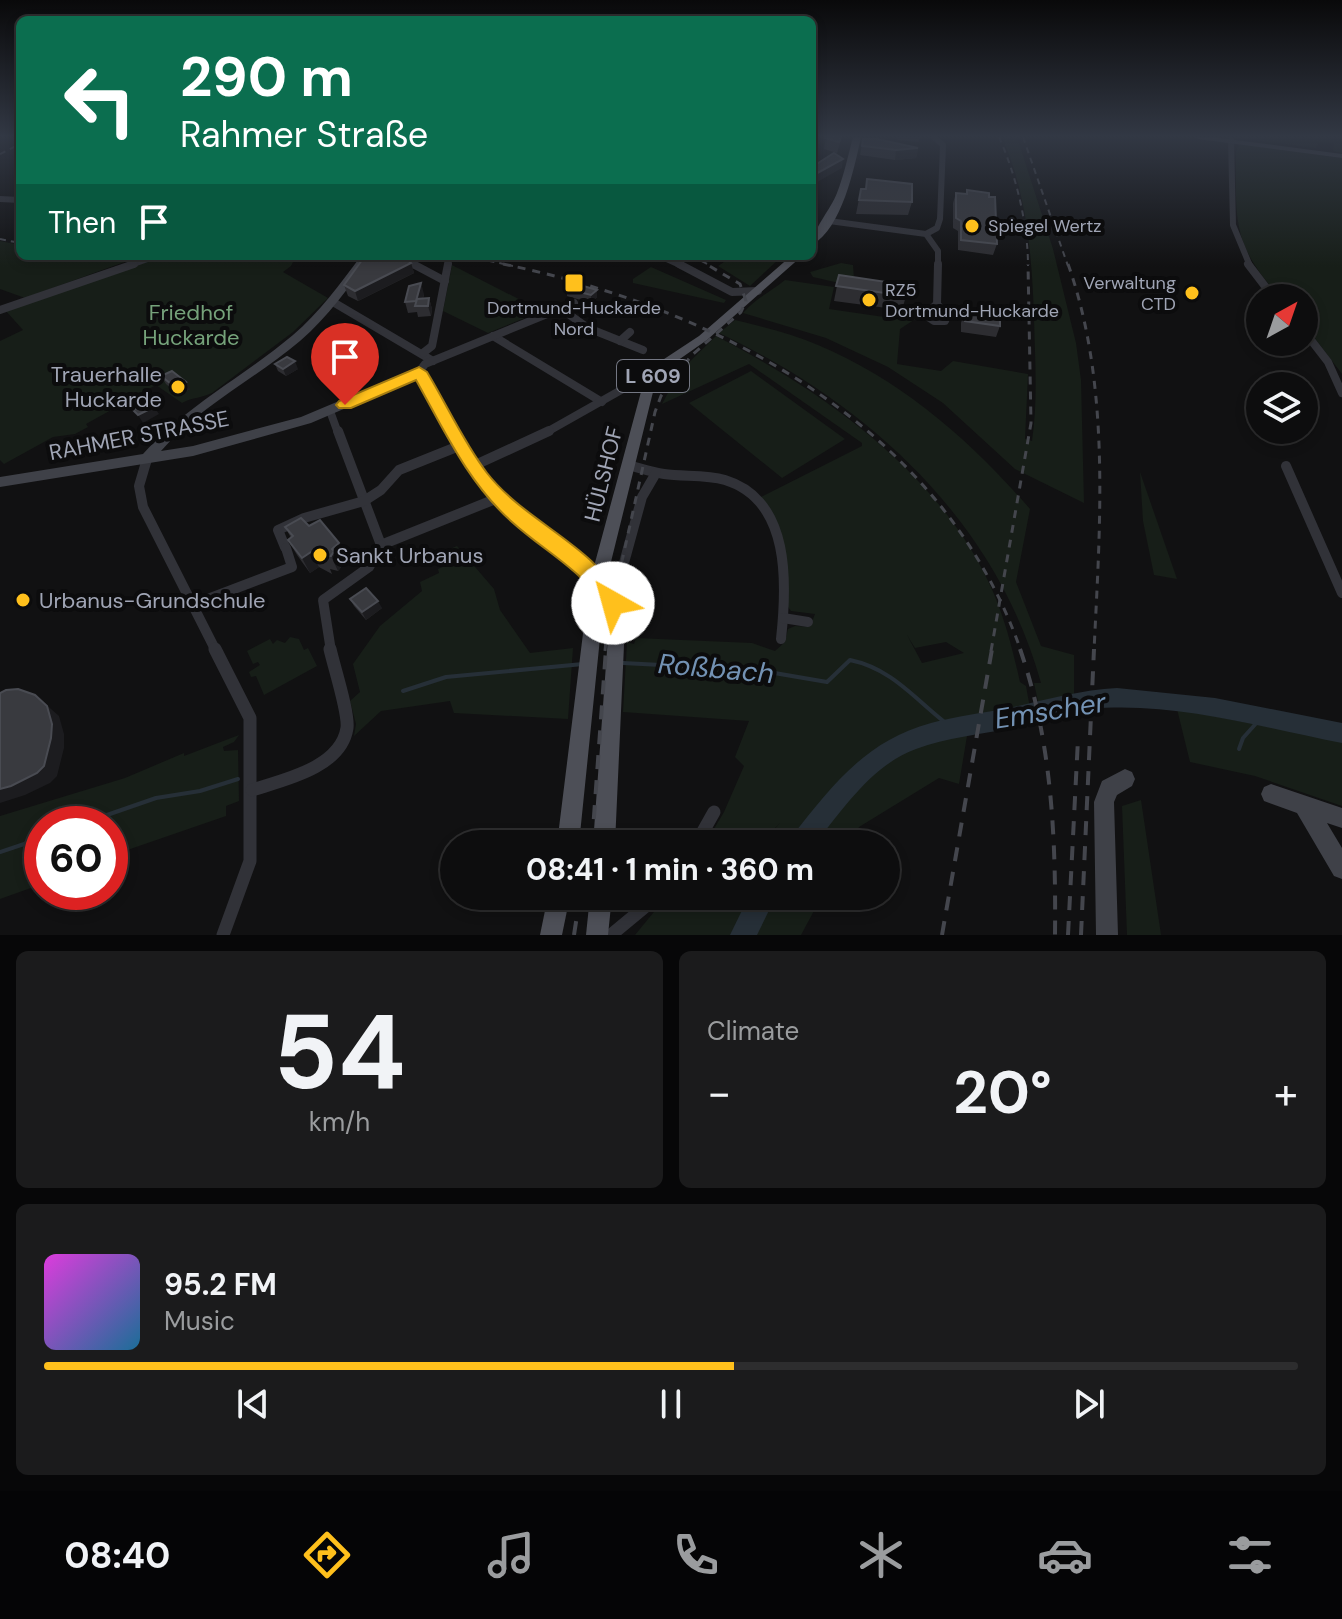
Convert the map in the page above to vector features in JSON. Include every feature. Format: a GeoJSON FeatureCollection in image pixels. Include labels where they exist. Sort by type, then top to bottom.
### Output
{"type":"FeatureCollection","features":[{"type":"Feature","properties":{"kind":"main road"},"geometry":{"type":"LineString","coordinates":[[816,237],[829,221],[846,181]]}},
{"type":"Feature","properties":{"kind":"main road"},"geometry":{"type":"LineString","coordinates":[[147,459],[179,425],[296,339],[333,302],[363,260]]}},
{"type":"Feature","properties":{"kind":"main road","name":"HÜLSHOF"},"geometry":{"type":"LineString","coordinates":[[599,579],[650,384],[659,368],[703,338],[793,260]]}},
{"type":"Feature","properties":{"kind":"main road"},"geometry":{"type":"LineString","coordinates":[[419,372],[459,446],[498,498],[599,579],[613,603],[617,623],[605,830]]}},
{"type":"Feature","properties":{"kind":"main road","name":"RAHMER STRASSE"},"geometry":{"type":"LineString","coordinates":[[0,482],[204,448],[330,411],[419,372]]}},
{"type":"Feature","properties":{"kind":"main road","name":"L 609"},"geometry":{"type":"LineString","coordinates":[[569,830],[599,579]]}},
{"type":"Feature","properties":{"kind":"main road"},"geometry":{"type":"LineString","coordinates":[[1107,935],[1104,802],[1109,788],[1125,779]]}},
{"type":"Feature","properties":{"kind":"main road"},"geometry":{"type":"LineString","coordinates":[[1271,794],[1342,818]]}},
{"type":"Feature","properties":{"kind":"main road"},"geometry":{"type":"LineString","coordinates":[[1304,805],[1342,868]]}},
{"type":"Feature","properties":{"kind":"main road"},"geometry":{"type":"LineString","coordinates":[[551,935],[556,910]]}},
{"type":"Feature","properties":{"kind":"main road"},"geometry":{"type":"LineString","coordinates":[[597,935],[600,910]]}},
{"type":"Feature","properties":{"kind":"street"},"geometry":{"type":"LineString","coordinates":[[829,221],[926,234],[937,228],[942,181]]}},
{"type":"Feature","properties":{"kind":"street"},"geometry":{"type":"LineString","coordinates":[[1231,181],[1232,231],[1244,259],[1263,284]]}},
{"type":"Feature","properties":{"kind":"street"},"geometry":{"type":"LineString","coordinates":[[926,234],[938,251],[937,304]]}},
{"type":"Feature","properties":{"kind":"street"},"geometry":{"type":"LineString","coordinates":[[0,310],[144,260]]}},
{"type":"Feature","properties":{"kind":"street"},"geometry":{"type":"LineString","coordinates":[[407,260],[445,281]]}},
{"type":"Feature","properties":{"kind":"street"},"geometry":{"type":"LineString","coordinates":[[423,353],[432,346],[448,260]]}},
{"type":"Feature","properties":{"kind":"street"},"geometry":{"type":"LineString","coordinates":[[668,260],[729,293],[738,303],[735,311]]}},
{"type":"Feature","properties":{"kind":"street"},"geometry":{"type":"LineString","coordinates":[[729,293],[746,295],[758,291]]}},
{"type":"Feature","properties":{"kind":"street"},"geometry":{"type":"LineString","coordinates":[[333,302],[433,361]]}},
{"type":"Feature","properties":{"kind":"street"},"geometry":{"type":"LineString","coordinates":[[419,372],[425,364],[574,303]]}},
{"type":"Feature","properties":{"kind":"street"},"geometry":{"type":"LineString","coordinates":[[560,308],[586,327],[643,350]]}},
{"type":"Feature","properties":{"kind":"street"},"geometry":{"type":"LineString","coordinates":[[620,341],[630,332]]}},
{"type":"Feature","properties":{"kind":"street"},"geometry":{"type":"LineString","coordinates":[[493,336],[602,402]]}},
{"type":"Feature","properties":{"kind":"street"},"geometry":{"type":"LineString","coordinates":[[1318,349],[1328,362],[1342,393]]}},
{"type":"Feature","properties":{"kind":"street"},"geometry":{"type":"LineString","coordinates":[[473,466],[566,423],[630,385],[650,384]]}},
{"type":"Feature","properties":{"kind":"street"},"geometry":{"type":"LineString","coordinates":[[330,411],[381,545]]}},
{"type":"Feature","properties":{"kind":"street"},"geometry":{"type":"LineString","coordinates":[[192,605],[292,567],[278,530],[304,518],[364,501],[381,490],[399,470],[459,446]]}},
{"type":"Feature","properties":{"kind":"street"},"geometry":{"type":"LineString","coordinates":[[147,459],[139,496],[250,718],[250,861],[223,935]]}},
{"type":"Feature","properties":{"kind":"street"},"geometry":{"type":"LineString","coordinates":[[628,465],[656,473],[728,480],[761,501],[768,509],[779,539],[783,618],[781,639]]}},
{"type":"Feature","properties":{"kind":"street"},"geometry":{"type":"LineString","coordinates":[[1286,466],[1342,593]]}},
{"type":"Feature","properties":{"kind":"street","name":"HÜLSHOF"},"geometry":{"type":"LineString","coordinates":[[613,603],[625,574],[643,487],[656,473]]}},
{"type":"Feature","properties":{"kind":"street"},"geometry":{"type":"LineString","coordinates":[[252,790],[309,769],[341,745],[347,727],[323,616],[323,600],[369,567],[381,545],[498,498]]}},
{"type":"Feature","properties":{"kind":"street"},"geometry":{"type":"LineString","coordinates":[[783,618],[808,622]]}},
{"type":"Feature","properties":{"kind":"street"},"geometry":{"type":"LineString","coordinates":[[704,830],[714,812]]}},
{"type":"Feature","properties":{"kind":"street"},"geometry":{"type":"LineString","coordinates":[[611,935],[642,910]]}},
{"type":"Feature","properties":{"kind":"green space"},"geometry":{"type":"Polygon","coordinates":[[[1017,181],[1031,181],[1053,249],[1076,343],[1081,380],[1084,503],[1015,469],[943,403],[888,367],[826,338],[743,313],[785,280],[834,287],[829,309],[898,319],[920,311],[920,316],[900,329],[897,364],[941,371],[953,361],[1028,374],[1025,439],[1032,441],[1036,380],[1033,295],[1030,249],[1017,181]]]}},
{"type":"Feature","properties":{"kind":"green space"},"geometry":{"type":"Polygon","coordinates":[[[1236,181],[1342,181],[1342,374],[1318,342],[1318,284],[1269,284],[1245,246],[1237,214],[1236,181]]]}},
{"type":"Feature","properties":{"kind":"green space"},"geometry":{"type":"Polygon","coordinates":[[[0,241],[16,244],[16,260],[130,260],[25,298],[0,289],[0,241]]]}},
{"type":"Feature","properties":{"kind":"green space","name":"Friedhof Huckarde"},"geometry":{"type":"Polygon","coordinates":[[[151,260],[294,260],[283,272],[328,298],[293,332],[212,393],[182,403],[156,385],[86,424],[88,427],[75,434],[53,437],[4,464],[0,460],[0,341],[23,330],[6,311],[151,260]]]}},
{"type":"Feature","properties":{"kind":"green space"},"geometry":{"type":"Polygon","coordinates":[[[727,260],[778,260],[750,286],[718,266],[727,260]]]}},
{"type":"Feature","properties":{"kind":"green space"},"geometry":{"type":"Polygon","coordinates":[[[841,263],[853,265],[854,278],[839,283],[813,277],[810,272],[841,263]]]}},
{"type":"Feature","properties":{"kind":"green space"},"geometry":{"type":"Polygon","coordinates":[[[452,265],[542,311],[488,333],[443,311],[452,265]]]}},
{"type":"Feature","properties":{"kind":"green space"},"geometry":{"type":"Polygon","coordinates":[[[651,267],[726,300],[724,303],[633,283],[633,279],[651,267]]]}},
{"type":"Feature","properties":{"kind":"green space"},"geometry":{"type":"Polygon","coordinates":[[[735,320],[808,341],[879,376],[959,436],[1030,509],[1016,582],[1041,646],[1074,655],[1074,699],[1039,706],[1034,683],[1041,683],[1020,624],[993,570],[959,519],[919,474],[874,432],[826,395],[774,362],[719,333],[735,320]]]}},
{"type":"Feature","properties":{"kind":"green space"},"geometry":{"type":"Polygon","coordinates":[[[716,336],[799,384],[839,412],[878,442],[945,512],[972,551],[994,594],[1020,682],[1026,686],[1030,708],[970,718],[959,784],[939,778],[857,830],[774,830],[780,823],[773,830],[713,830],[744,766],[735,757],[749,721],[623,712],[627,642],[634,644],[636,638],[752,643],[775,651],[785,642],[788,629],[810,627],[815,614],[791,611],[783,600],[781,551],[759,498],[862,446],[862,443],[749,364],[662,404],[679,372],[716,336]],[[907,635],[922,663],[964,653],[946,642],[915,648],[907,635]]]}},
{"type":"Feature","properties":{"kind":"green space"},"geometry":{"type":"Polygon","coordinates":[[[751,371],[845,439],[782,478],[689,403],[751,371]]]}},
{"type":"Feature","properties":{"kind":"green space"},"geometry":{"type":"Polygon","coordinates":[[[1140,472],[1177,579],[1154,575],[1143,521],[1140,472]]]}},
{"type":"Feature","properties":{"kind":"green space"},"geometry":{"type":"Polygon","coordinates":[[[457,546],[494,589],[500,610],[530,653],[573,648],[568,719],[454,713],[450,701],[381,711],[354,736],[356,724],[350,701],[360,692],[353,664],[380,626],[422,591],[420,582],[449,564],[445,551],[457,546]]]}},
{"type":"Feature","properties":{"kind":"green space"},"geometry":{"type":"Polygon","coordinates":[[[290,637],[299,639],[304,650],[308,648],[317,666],[264,695],[256,676],[251,677],[249,672],[260,665],[258,662],[253,664],[247,651],[270,639],[273,644],[277,640],[285,643],[290,637]]]}},
{"type":"Feature","properties":{"kind":"green space"},"geometry":{"type":"Polygon","coordinates":[[[1177,709],[1342,741],[1342,806],[1255,776],[1190,762],[1177,709]]]}},
{"type":"Feature","properties":{"kind":"green space"},"geometry":{"type":"Polygon","coordinates":[[[239,735],[234,742],[223,747],[224,751],[238,750],[239,801],[226,806],[226,816],[128,850],[128,806],[33,806],[125,778],[184,753],[184,756],[239,735]]]}},
{"type":"Feature","properties":{"kind":"green space"},"geometry":{"type":"Polygon","coordinates":[[[1141,800],[1161,935],[1127,935],[1122,806],[1141,800]]]}},
{"type":"Feature","properties":{"kind":"green space"},"geometry":{"type":"Polygon","coordinates":[[[24,809],[24,890],[0,899],[0,816],[24,809]]]}},
{"type":"Feature","properties":{"kind":"green space"},"geometry":{"type":"Polygon","coordinates":[[[656,910],[814,910],[801,935],[635,935],[656,910]]]}},
{"type":"Feature","properties":{"kind":"building"},"geometry":{"type":"Polygon","coordinates":[[[867,181],[912,184],[912,202],[859,200],[861,189],[866,189],[867,181]]]}},
{"type":"Feature","properties":{"kind":"building"},"geometry":{"type":"Polygon","coordinates":[[[967,190],[989,193],[989,197],[995,197],[997,244],[961,240],[961,221],[956,218],[956,193],[967,194],[967,190]]]}},
{"type":"Feature","properties":{"kind":"building"},"geometry":{"type":"Polygon","coordinates":[[[362,260],[407,260],[411,263],[355,291],[344,285],[362,260]]]}},
{"type":"Feature","properties":{"kind":"building"},"geometry":{"type":"Polygon","coordinates":[[[839,275],[907,285],[906,296],[836,286],[839,275]]]}},
{"type":"Feature","properties":{"kind":"building"},"geometry":{"type":"Polygon","coordinates":[[[421,283],[416,301],[405,302],[409,286],[421,283]]]}},
{"type":"Feature","properties":{"kind":"building"},"geometry":{"type":"Polygon","coordinates":[[[573,283],[597,290],[591,295],[567,289],[573,283]]]}},
{"type":"Feature","properties":{"kind":"building"},"geometry":{"type":"Polygon","coordinates":[[[429,298],[428,306],[415,306],[417,299],[429,298]]]}},
{"type":"Feature","properties":{"kind":"building"},"geometry":{"type":"Polygon","coordinates":[[[964,312],[1000,317],[1000,326],[965,321],[964,312]]]}},
{"type":"Feature","properties":{"kind":"building"},"geometry":{"type":"Polygon","coordinates":[[[287,357],[295,361],[283,369],[275,364],[287,357]]]}},
{"type":"Feature","properties":{"kind":"building"},"geometry":{"type":"Polygon","coordinates":[[[172,371],[186,382],[175,387],[161,376],[172,371]]]}},
{"type":"Feature","properties":{"kind":"building"},"geometry":{"type":"Polygon","coordinates":[[[148,402],[154,407],[138,415],[133,410],[148,402]]]}},
{"type":"Feature","properties":{"kind":"building"},"geometry":{"type":"Polygon","coordinates":[[[301,518],[309,526],[320,520],[339,543],[332,549],[331,556],[323,554],[324,560],[311,552],[302,558],[288,540],[293,536],[285,527],[301,518]]]}},
{"type":"Feature","properties":{"kind":"building"},"geometry":{"type":"Polygon","coordinates":[[[366,588],[378,601],[362,612],[350,599],[366,588]]]}},
{"type":"Feature","properties":{"kind":"building"},"geometry":{"type":"Polygon","coordinates":[[[18,689],[35,695],[47,706],[52,724],[51,738],[44,766],[37,773],[0,789],[0,693],[18,689]]]}},
{"type":"Feature","properties":{"kind":"waterway","name":"Roßbach"},"geometry":{"type":"LineString","coordinates":[[623,663],[757,670],[827,682],[850,660],[880,671],[951,727]]}},
{"type":"Feature","properties":{"kind":"waterway","name":"Roßbach"},"geometry":{"type":"LineString","coordinates":[[403,691],[446,677],[583,664]]}},
{"type":"Feature","properties":{"kind":"waterway","name":"Emscher"},"geometry":{"type":"LineString","coordinates":[[811,830],[853,780],[873,762],[902,744],[933,733],[1077,701],[1148,699],[1249,714],[1342,733]]}},
{"type":"Feature","properties":{"kind":"waterway"},"geometry":{"type":"LineString","coordinates":[[1239,749],[1243,738],[1260,719]]}},
{"type":"Feature","properties":{"kind":"waterway","name":"Roßbach"},"geometry":{"type":"LineString","coordinates":[[128,808],[238,779]]}},
{"type":"Feature","properties":{"kind":"waterway","name":"Roßbach"},"geometry":{"type":"LineString","coordinates":[[0,852],[24,844]]}},
{"type":"Feature","properties":{"kind":"waterway","name":"Emscher"},"geometry":{"type":"LineString","coordinates":[[743,935],[756,910]]}},
{"type":"Feature","properties":{"kind":"railway"},"geometry":{"type":"LineString","coordinates":[[1015,181],[1026,233],[1028,266]]}},
{"type":"Feature","properties":{"kind":"railway"},"geometry":{"type":"LineString","coordinates":[[1038,181],[1068,266]]}},
{"type":"Feature","properties":{"kind":"railway"},"geometry":{"type":"LineString","coordinates":[[0,239],[16,242]]}},
{"type":"Feature","properties":{"kind":"railway"},"geometry":{"type":"LineString","coordinates":[[485,260],[513,266]]}},
{"type":"Feature","properties":{"kind":"railway"},"geometry":{"type":"LineString","coordinates":[[700,260],[711,266]]}},
{"type":"Feature","properties":{"kind":"railway"},"geometry":{"type":"LineString","coordinates":[[503,264],[585,284],[666,312],[715,335]]}},
{"type":"Feature","properties":{"kind":"railway"},"geometry":{"type":"LineString","coordinates":[[706,264],[740,284],[746,301],[741,312],[715,335]]}},
{"type":"Feature","properties":{"kind":"railway"},"geometry":{"type":"LineString","coordinates":[[1000,602],[1031,423],[1028,264]]}},
{"type":"Feature","properties":{"kind":"railway"},"geometry":{"type":"LineString","coordinates":[[1068,264],[1082,310],[1097,406],[1100,505],[1094,651]]}},
{"type":"Feature","properties":{"kind":"railway"},"geometry":{"type":"LineString","coordinates":[[605,651],[607,629],[655,412],[661,396],[691,356],[715,335]]}},
{"type":"Feature","properties":{"kind":"railway"},"geometry":{"type":"LineString","coordinates":[[715,335],[815,391],[881,443],[938,503],[986,572],[1000,602]]}},
{"type":"Feature","properties":{"kind":"railway"},"geometry":{"type":"LineString","coordinates":[[991,651],[1000,602]]}},
{"type":"Feature","properties":{"kind":"railway"},"geometry":{"type":"LineString","coordinates":[[1000,602],[1021,651]]}},
{"type":"Feature","properties":{"kind":"railway"},"geometry":{"type":"LineString","coordinates":[[593,830],[606,649]]}},
{"type":"Feature","properties":{"kind":"railway"},"geometry":{"type":"LineString","coordinates":[[942,935],[992,649]]}},
{"type":"Feature","properties":{"kind":"railway"},"geometry":{"type":"LineString","coordinates":[[1020,649],[1039,719],[1050,790],[1055,935]]}},
{"type":"Feature","properties":{"kind":"railway"},"geometry":{"type":"LineString","coordinates":[[1081,935],[1094,649]]}},
{"type":"Feature","properties":{"kind":"railway"},"geometry":{"type":"LineString","coordinates":[[1068,935],[1078,739]]}},
{"type":"Feature","properties":{"kind":"railway"},"geometry":{"type":"LineString","coordinates":[[574,935],[578,910]]}},
{"type":"Feature","properties":{"kind":"place","name":"Spiegel Wertz"},"geometry":{"type":"Point","coordinates":[972,226]}},
{"type":"Feature","properties":{"kind":"place","name":"Dortmund-Huckarde Nord"},"geometry":{"type":"Point","coordinates":[574,283]}},
{"type":"Feature","properties":{"kind":"place","name":"Verwaltung CTD"},"geometry":{"type":"Point","coordinates":[1192,293]}},
{"type":"Feature","properties":{"kind":"place","name":"RZ5 Dortmund-Huckarde"},"geometry":{"type":"Point","coordinates":[869,300]}},
{"type":"Feature","properties":{"kind":"place","name":"Trauerhalle Huckarde"},"geometry":{"type":"Point","coordinates":[178,387]}},
{"type":"Feature","properties":{"kind":"place","name":"Sankt Urbanus"},"geometry":{"type":"Point","coordinates":[320,555]}},
{"type":"Feature","properties":{"kind":"place","name":"Urbanus-Grundschule"},"geometry":{"type":"Point","coordinates":[23,600]}},
{"type":"Feature","properties":{"kind":"route"},"geometry":{"type":"LineString","coordinates":[[345,405],[419,372],[459,446],[481,478],[518,516],[599,579],[613,603]]}}]}
